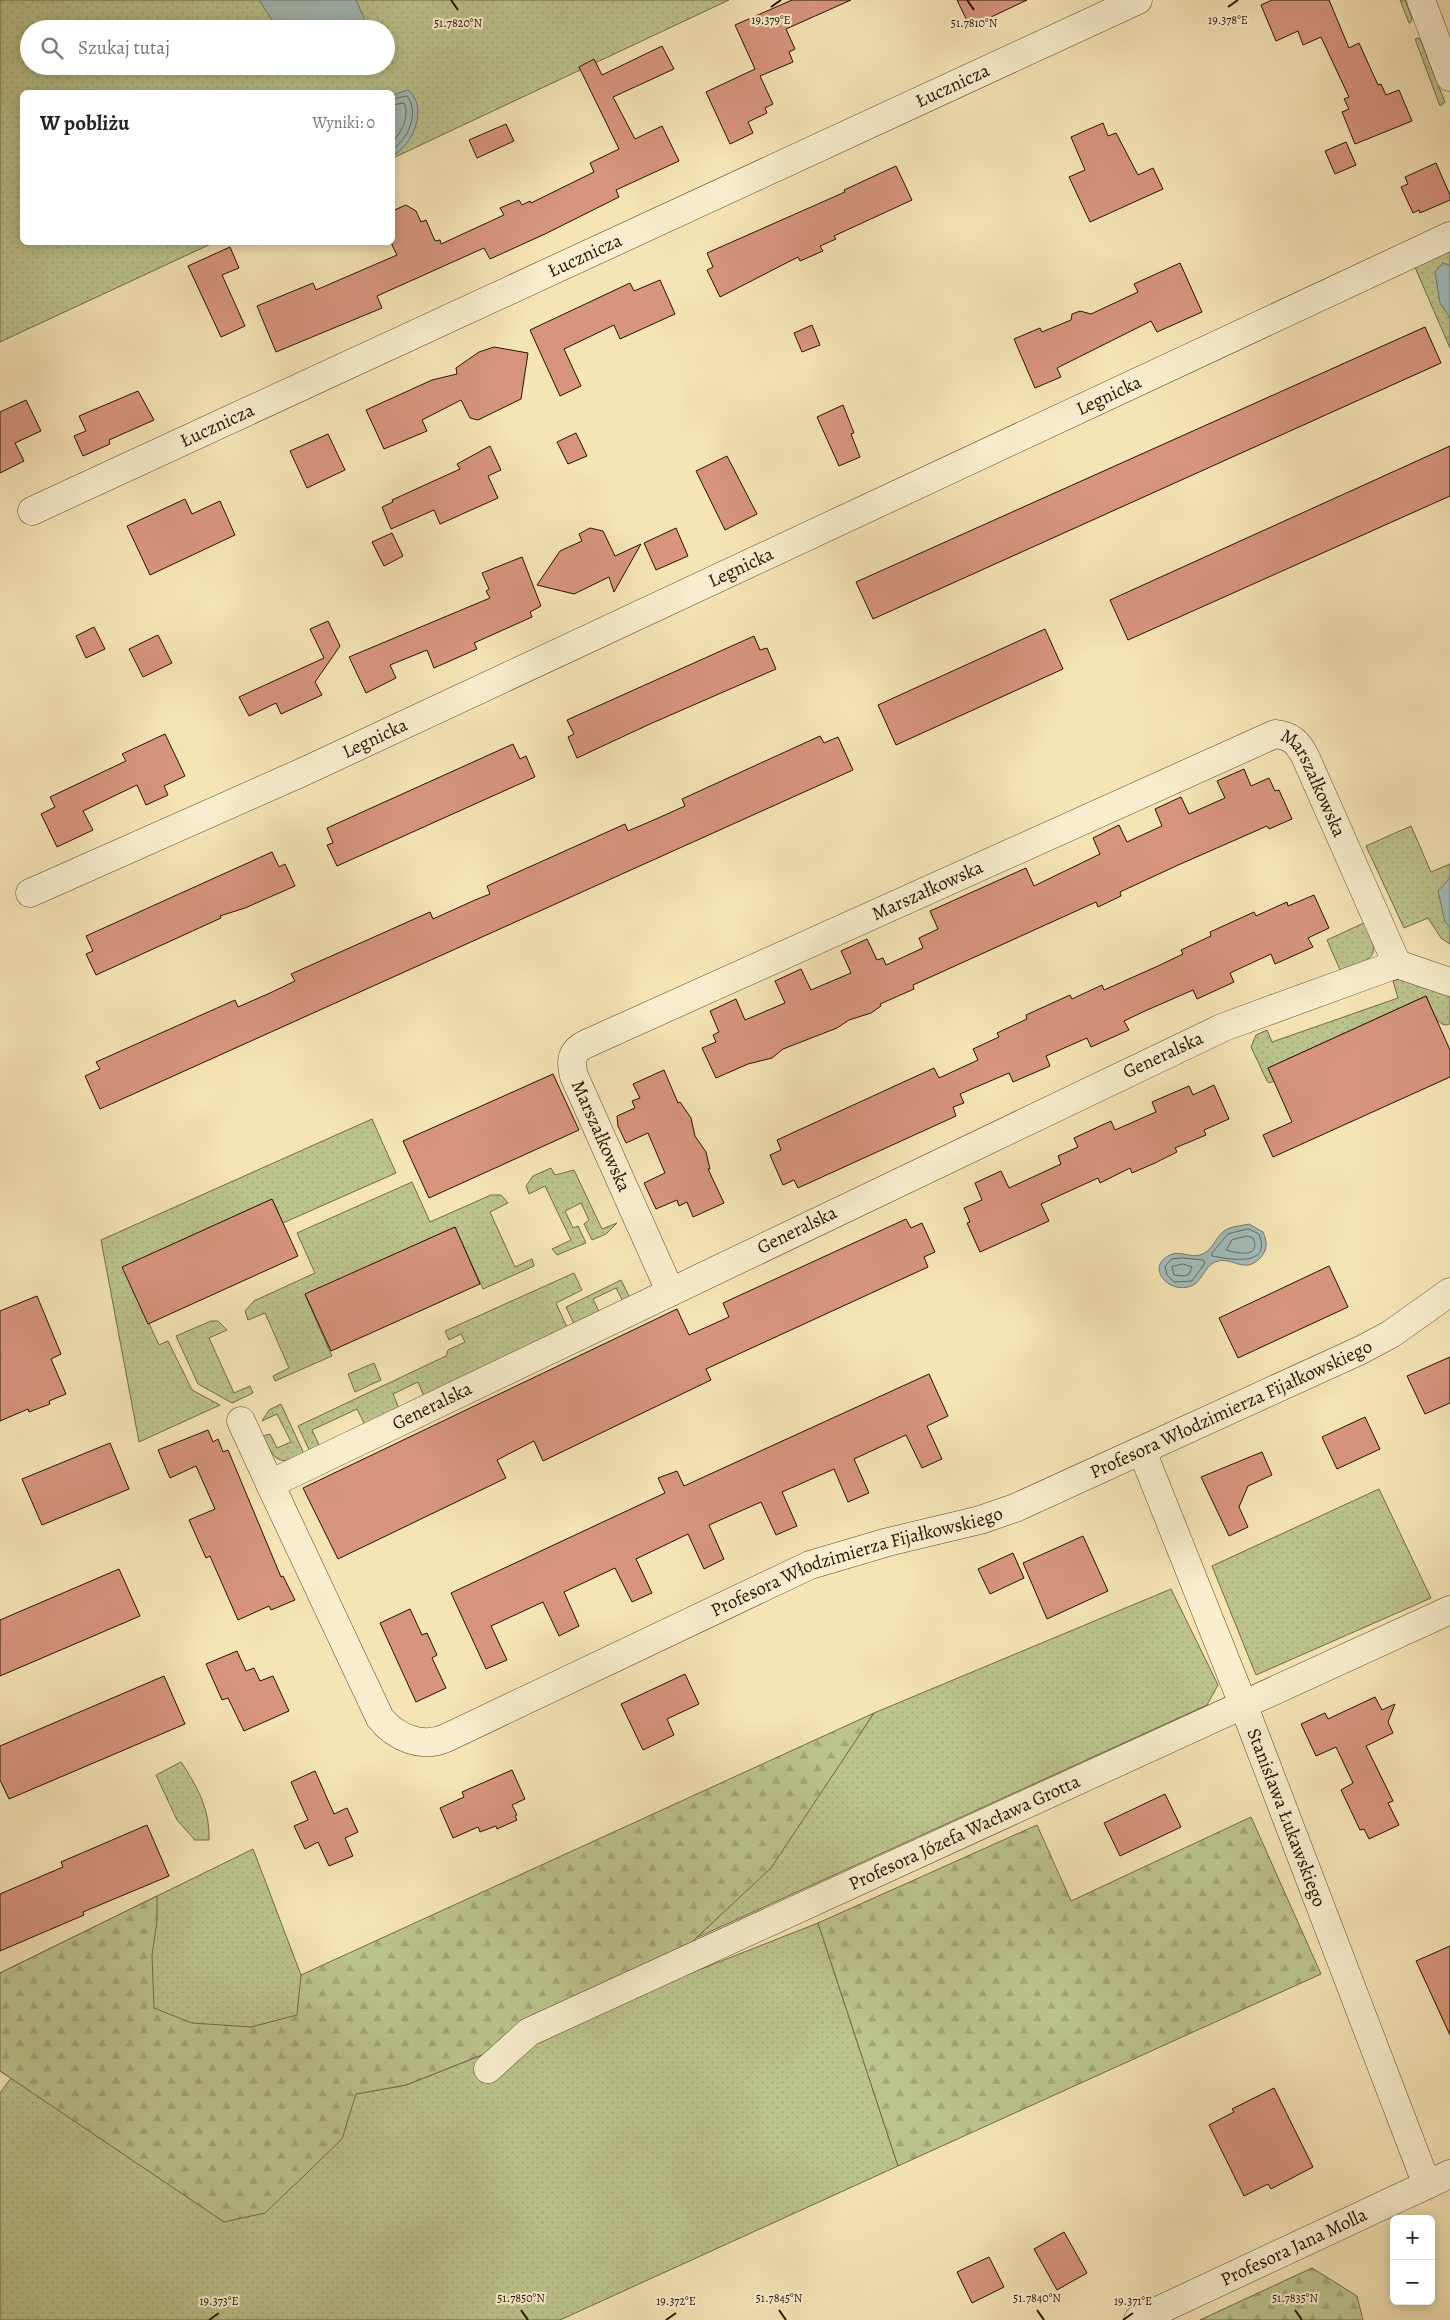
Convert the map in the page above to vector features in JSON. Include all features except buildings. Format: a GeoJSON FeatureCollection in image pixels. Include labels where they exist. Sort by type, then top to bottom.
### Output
{"type":"FeatureCollection","features":[{"type":"Feature","properties":{"kind":"street","name":"Łucznicza"},"geometry":{"type":"LineString","coordinates":[[32,511],[1138,0]]}},
{"type":"Feature","properties":{"kind":"street"},"geometry":{"type":"LineString","coordinates":[[1421,0],[1450,78]]}},
{"type":"Feature","properties":{"kind":"street","name":"Legnicka"},"geometry":{"type":"LineString","coordinates":[[30,893],[305,771],[1450,236]]}},
{"type":"Feature","properties":{"kind":"street","name":"Marszałkowska"},"geometry":{"type":"LineString","coordinates":[[670,1291],[574,1076],[571,1057],[576,1050],[922,891],[1275,734],[1286,735],[1298,742],[1398,964]]}},
{"type":"Feature","properties":{"kind":"street"},"geometry":{"type":"LineString","coordinates":[[1398,964],[1450,982]]}},
{"type":"Feature","properties":{"kind":"street","name":"Generalska"},"geometry":{"type":"LineString","coordinates":[[270,1484],[1216,1030],[1398,964]]}},
{"type":"Feature","properties":{"kind":"street","name":"Profesora Włodzimierza Fijałkowskiego"},"geometry":{"type":"LineString","coordinates":[[270,1484],[380,1718],[388,1728],[400,1735],[421,1742],[431,1743],[439,1741],[810,1565],[888,1542],[980,1520],[1015,1508],[1379,1342],[1450,1292]]}},
{"type":"Feature","properties":{"kind":"street"},"geometry":{"type":"LineString","coordinates":[[241,1421],[270,1484]]}},
{"type":"Feature","properties":{"kind":"street","name":"Stanisława Łukawskiego"},"geometry":{"type":"LineString","coordinates":[[1142,1451],[1243,1704],[1438,2180]]}},
{"type":"Feature","properties":{"kind":"street","name":"Profesora Józefa Wacława Grotta"},"geometry":{"type":"LineString","coordinates":[[488,2069],[529,2032],[1450,1610]]}},
{"type":"Feature","properties":{"kind":"street","name":"Profesora Jana Molla"},"geometry":{"type":"LineString","coordinates":[[1138,2320],[1438,2180]]}},
{"type":"Feature","properties":{"kind":"green space"},"geometry":{"type":"Polygon","coordinates":[[[0,0],[729,0],[395,157],[395,90],[20,90],[20,245],[209,245],[0,342],[0,0]]]}},
{"type":"Feature","properties":{"kind":"green space"},"geometry":{"type":"Polygon","coordinates":[[[1400,0],[1405,0],[1412,18],[1409,23],[1400,0]]]}},
{"type":"Feature","properties":{"kind":"green space"},"geometry":{"type":"Polygon","coordinates":[[[1415,39],[1420,39],[1445,102],[1440,106],[1415,39]]]}},
{"type":"Feature","properties":{"kind":"green space"},"geometry":{"type":"Polygon","coordinates":[[[1450,248],[1450,348],[1414,265],[1450,248]]]}},
{"type":"Feature","properties":{"kind":"green space"},"geometry":{"type":"Polygon","coordinates":[[[1411,826],[1431,872],[1450,864],[1450,944],[1441,938],[1428,918],[1404,928],[1366,846],[1411,826]]]}},
{"type":"Feature","properties":{"kind":"green space"},"geometry":{"type":"Polygon","coordinates":[[[1366,922],[1373,944],[1371,956],[1361,963],[1340,970],[1327,940],[1366,922]]]}},
{"type":"Feature","properties":{"kind":"green space"},"geometry":{"type":"Polygon","coordinates":[[[1399,979],[1450,991],[1450,1024],[1442,1024],[1436,1019],[1426,996],[1268,1068],[1274,1081],[1269,1083],[1267,1081],[1251,1047],[1256,1035],[1267,1030],[1272,1042],[1398,998],[1393,981],[1399,979]]]}},
{"type":"Feature","properties":{"kind":"green space"},"geometry":{"type":"Polygon","coordinates":[[[372,1119],[396,1173],[283,1223],[272,1199],[123,1267],[159,1345],[168,1341],[192,1390],[220,1405],[139,1442],[101,1240],[372,1119]]]}},
{"type":"Feature","properties":{"kind":"green space"},"geometry":{"type":"Polygon","coordinates":[[[551,1168],[555,1175],[574,1170],[602,1229],[617,1223],[606,1234],[592,1240],[584,1224],[589,1220],[581,1203],[565,1211],[573,1228],[578,1226],[586,1243],[557,1255],[552,1249],[571,1240],[545,1186],[529,1194],[526,1186],[533,1176],[551,1168]]]}},
{"type":"Feature","properties":{"kind":"green space"},"geometry":{"type":"Polygon","coordinates":[[[412,1182],[430,1222],[491,1195],[501,1195],[508,1203],[490,1212],[515,1267],[532,1259],[534,1266],[483,1289],[455,1227],[305,1295],[332,1356],[275,1381],[273,1376],[289,1368],[265,1313],[248,1320],[245,1311],[254,1301],[315,1273],[297,1233],[412,1182]]]}},
{"type":"Feature","properties":{"kind":"green space"},"geometry":{"type":"Polygon","coordinates":[[[574,1273],[582,1290],[556,1303],[569,1332],[425,1399],[418,1382],[393,1394],[400,1411],[366,1427],[357,1409],[312,1430],[321,1449],[311,1454],[298,1426],[446,1356],[448,1350],[465,1342],[461,1334],[449,1340],[445,1331],[574,1273]]]}},
{"type":"Feature","properties":{"kind":"green space"},"geometry":{"type":"Polygon","coordinates":[[[621,1280],[632,1302],[625,1305],[616,1288],[593,1299],[601,1316],[576,1328],[566,1307],[621,1280]]]}},
{"type":"Feature","properties":{"kind":"green space"},"geometry":{"type":"Polygon","coordinates":[[[211,1321],[218,1321],[227,1330],[209,1338],[234,1393],[250,1386],[253,1393],[232,1403],[198,1384],[176,1336],[211,1321]]]}},
{"type":"Feature","properties":{"kind":"green space"},"geometry":{"type":"Polygon","coordinates":[[[374,1363],[381,1380],[355,1392],[348,1374],[374,1363]]]}},
{"type":"Feature","properties":{"kind":"green space"},"geometry":{"type":"Polygon","coordinates":[[[281,1404],[305,1456],[289,1460],[278,1459],[274,1456],[263,1436],[270,1434],[277,1448],[291,1442],[277,1414],[262,1421],[269,1410],[281,1404]]]}},
{"type":"Feature","properties":{"kind":"green space"},"geometry":{"type":"Polygon","coordinates":[[[1379,1489],[1431,1598],[1256,1675],[1212,1566],[1379,1489]]]}},
{"type":"Feature","properties":{"kind":"green space"},"geometry":{"type":"Polygon","coordinates":[[[1171,1589],[1218,1685],[1207,1705],[696,1938],[770,1868],[874,1713],[1171,1589]]]}},
{"type":"Feature","properties":{"kind":"green space"},"geometry":{"type":"Polygon","coordinates":[[[874,1713],[771,1868],[696,1938],[646,1990],[406,2085],[356,2094],[342,2139],[265,2213],[224,2222],[0,2071],[0,1973],[157,1896],[157,1921],[152,1955],[154,2008],[192,2023],[251,2027],[297,2015],[301,1975],[874,1713]]]}},
{"type":"Feature","properties":{"kind":"green space"},"geometry":{"type":"Polygon","coordinates":[[[181,1762],[205,1808],[209,1840],[195,1840],[177,1820],[156,1775],[181,1762]]]}},
{"type":"Feature","properties":{"kind":"green space"},"geometry":{"type":"Polygon","coordinates":[[[1251,1817],[1321,1974],[898,2166],[818,1923],[1037,1825],[1071,1901],[1251,1817]]]}},
{"type":"Feature","properties":{"kind":"green space"},"geometry":{"type":"Polygon","coordinates":[[[253,1849],[301,1975],[356,2094],[406,2085],[818,1923],[898,2166],[560,2320],[0,2320],[0,2093],[11,2078],[0,2071],[0,1973],[253,1849]]]}},
{"type":"Feature","properties":{"kind":"green space"},"geometry":{"type":"Polygon","coordinates":[[[1312,2268],[1357,2296],[1363,2320],[1200,2320],[1312,2268]]]}},
{"type":"Feature","properties":{"kind":"water"},"geometry":{"type":"Polygon","coordinates":[[[259,0],[356,0],[364,18],[363,20],[272,20],[259,0]]]}},
{"type":"Feature","properties":{"kind":"water"},"geometry":{"type":"Polygon","coordinates":[[[408,90],[414,97],[418,115],[412,135],[407,143],[395,154],[395,94],[408,90]]]}},
{"type":"Feature","properties":{"kind":"water"},"geometry":{"type":"Polygon","coordinates":[[[1443,263],[1450,265],[1450,318],[1440,303],[1435,272],[1443,263]]]}},
{"type":"Feature","properties":{"kind":"water"},"geometry":{"type":"Polygon","coordinates":[[[1450,878],[1450,927],[1445,922],[1438,891],[1450,878]]]}},
{"type":"Feature","properties":{"kind":"water"},"geometry":{"type":"Polygon","coordinates":[[[1249,1224],[1263,1232],[1266,1242],[1263,1254],[1255,1262],[1244,1265],[1227,1261],[1215,1262],[1211,1264],[1200,1280],[1193,1286],[1188,1287],[1180,1288],[1173,1286],[1162,1277],[1159,1271],[1160,1265],[1170,1255],[1178,1253],[1200,1255],[1208,1251],[1218,1237],[1227,1229],[1249,1224]]]}}]}
